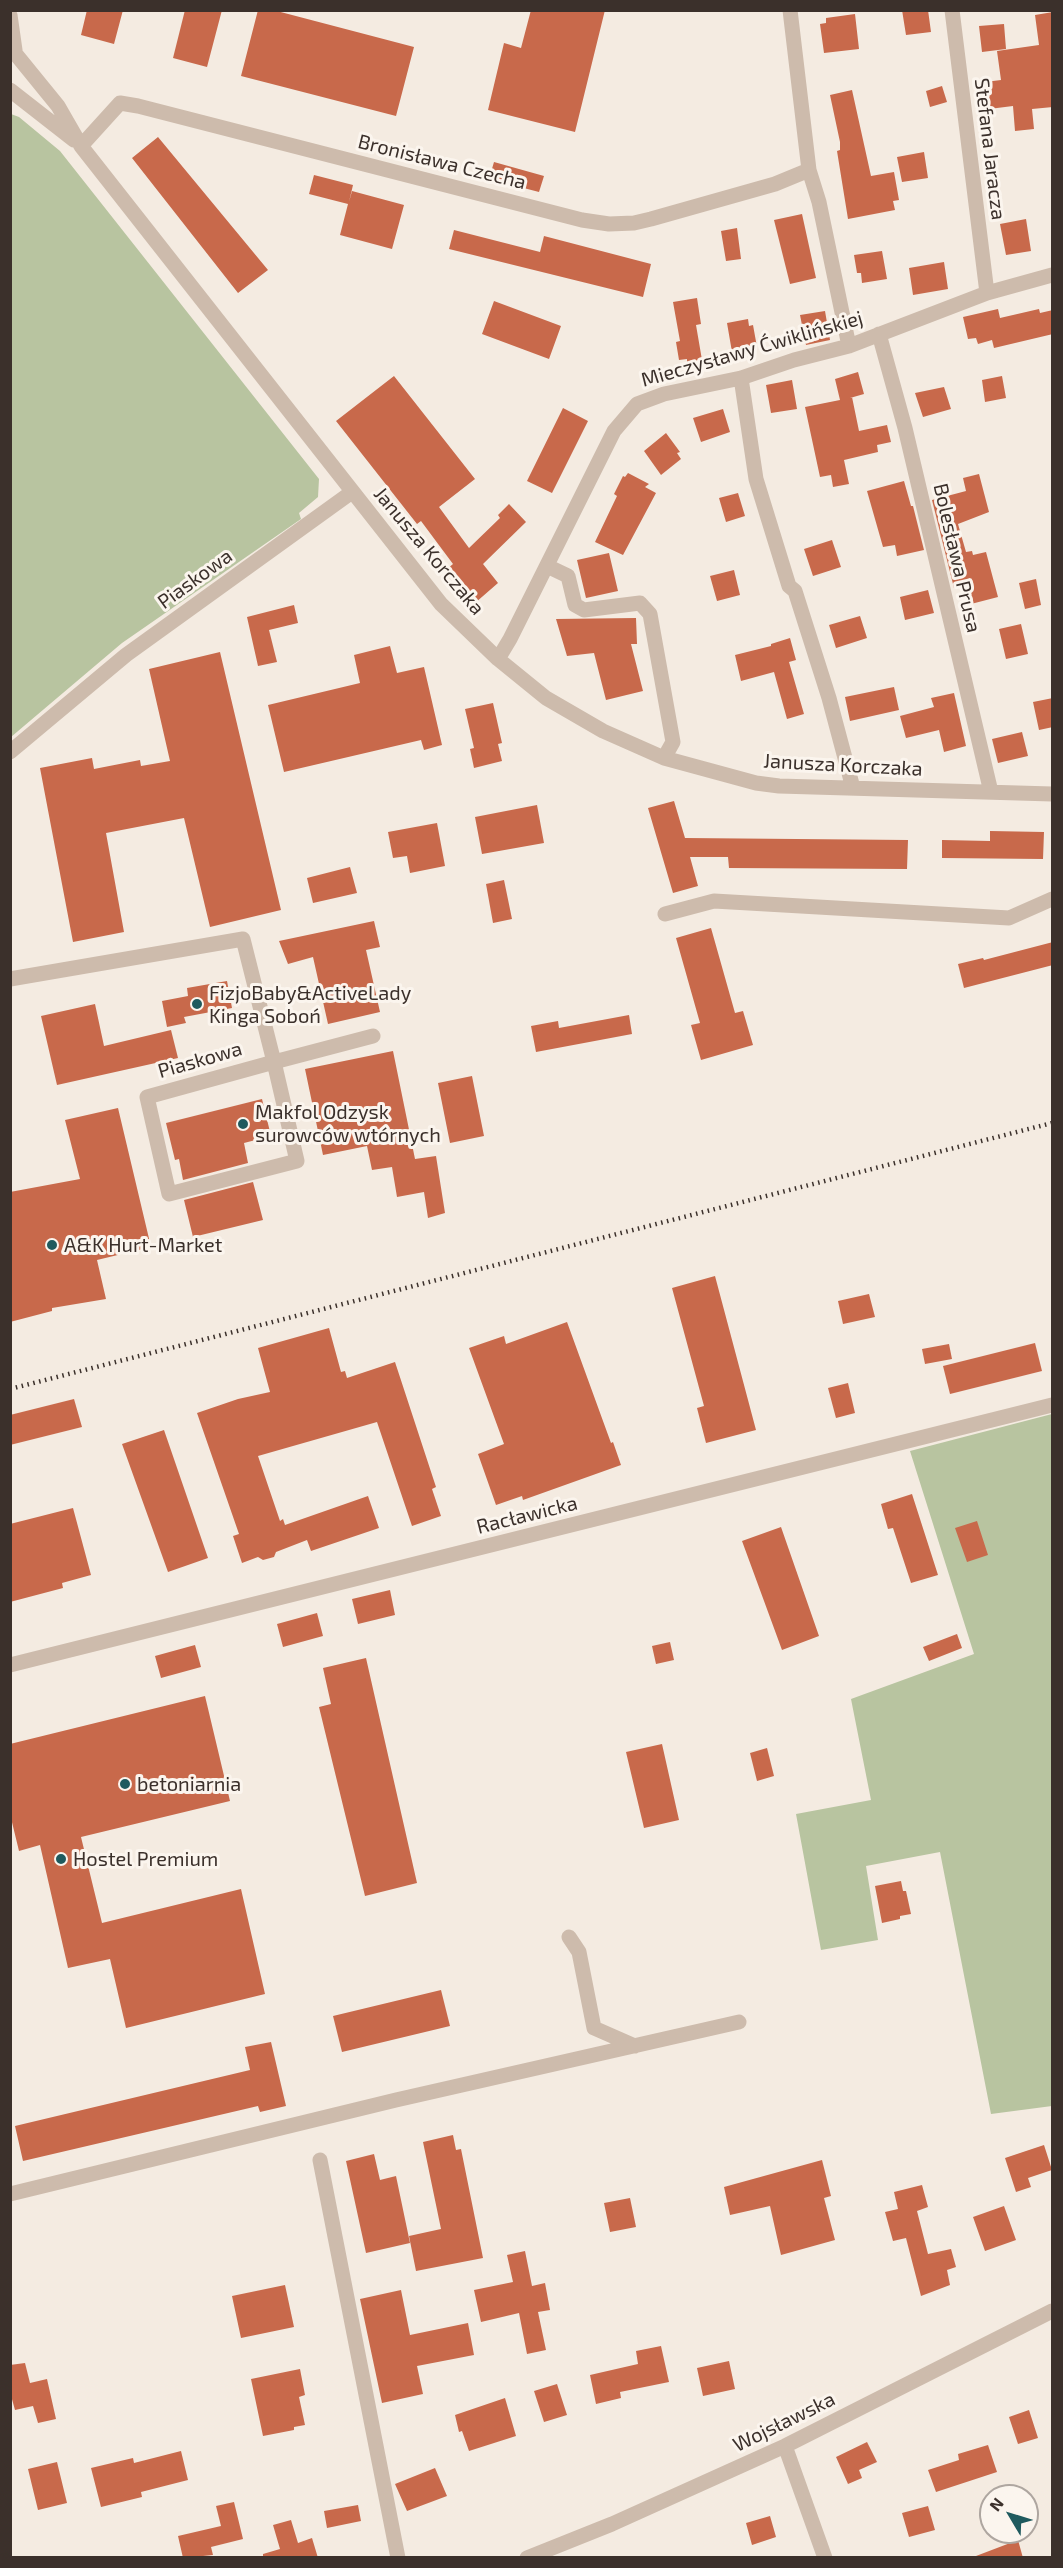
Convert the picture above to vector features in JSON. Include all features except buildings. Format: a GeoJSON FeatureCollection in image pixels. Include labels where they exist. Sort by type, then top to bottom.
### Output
{"type":"FeatureCollection","features":[{"type":"Feature","properties":{"kind":"street"},"geometry":{"type":"LineString","coordinates":[[790,10],[808,170],[819,202],[849,346]]}},
{"type":"Feature","properties":{"kind":"street","name":"Stefana Jaracza"},"geometry":{"type":"LineString","coordinates":[[952,10],[987,292]]}},
{"type":"Feature","properties":{"kind":"street","name":"Janusza Korczaka"},"geometry":{"type":"LineString","coordinates":[[10,15],[13,49],[58,106],[81,146],[352,492],[441,604],[498,659],[546,698],[603,731],[664,758],[756,783],[1053,794]]}},
{"type":"Feature","properties":{"kind":"street","name":"Janusza Korczaka"},"geometry":{"type":"LineString","coordinates":[[14,95],[81,146]]}},
{"type":"Feature","properties":{"kind":"street","name":"Bronisława Czecha"},"geometry":{"type":"LineString","coordinates":[[81,146],[120,103],[582,220],[609,224],[634,223],[651,219],[775,184],[808,170]]}},
{"type":"Feature","properties":{"kind":"street","name":"Mieczysławy Ćwiklińskiej"},"geometry":{"type":"LineString","coordinates":[[498,659],[614,431],[637,404],[664,394],[741,378],[794,360],[849,346],[987,292],[1053,275]]}},
{"type":"Feature","properties":{"kind":"street","name":"Bolesława Prusa"},"geometry":{"type":"LineString","coordinates":[[879,334],[905,428],[991,792]]}},
{"type":"Feature","properties":{"kind":"street"},"geometry":{"type":"LineString","coordinates":[[741,378],[756,479],[789,586],[795,591],[829,698],[853,788]]}},
{"type":"Feature","properties":{"kind":"street","name":"Piaskowa"},"geometry":{"type":"LineString","coordinates":[[10,752],[126,655],[352,492]]}},
{"type":"Feature","properties":{"kind":"street"},"geometry":{"type":"LineString","coordinates":[[547,566],[568,576],[575,605],[584,610],[640,603],[650,614],[673,742],[664,758]]}},
{"type":"Feature","properties":{"kind":"street"},"geometry":{"type":"LineString","coordinates":[[665,914],[714,901],[1009,918],[1053,899]]}},
{"type":"Feature","properties":{"kind":"street","name":"Piaskowa"},"geometry":{"type":"LineString","coordinates":[[10,979],[243,939],[274,1062],[297,1161],[169,1194],[147,1097],[274,1062],[373,1036]]}},
{"type":"Feature","properties":{"kind":"street","name":"Racławicka"},"geometry":{"type":"LineString","coordinates":[[10,1665],[1053,1405]]}},
{"type":"Feature","properties":{"kind":"street"},"geometry":{"type":"LineString","coordinates":[[569,1937],[579,1952],[594,2028],[635,2046]]}},
{"type":"Feature","properties":{"kind":"street"},"geometry":{"type":"LineString","coordinates":[[10,2194],[385,2103],[739,2022]]}},
{"type":"Feature","properties":{"kind":"street"},"geometry":{"type":"LineString","coordinates":[[320,2160],[398,2558]]}},
{"type":"Feature","properties":{"kind":"street","name":"Wojsławska"},"geometry":{"type":"LineString","coordinates":[[527,2558],[612,2524],[785,2446],[1053,2311]]}},
{"type":"Feature","properties":{"kind":"street"},"geometry":{"type":"LineString","coordinates":[[785,2446],[825,2558]]}},
{"type":"Feature","properties":{"kind":"green space"},"geometry":{"type":"Polygon","coordinates":[[[11,114],[19,117],[60,151],[319,479],[318,497],[299,513],[301,519],[122,643],[11,737],[11,114]]]}},
{"type":"Feature","properties":{"kind":"green space"},"geometry":{"type":"Polygon","coordinates":[[[1052,1414],[1052,2106],[991,2114],[940,1852],[866,1866],[878,1940],[821,1950],[796,1814],[871,1800],[851,1699],[974,1654],[910,1451],[1052,1414]]]}},
{"type":"Feature","properties":{"kind":"railway"},"geometry":{"type":"LineString","coordinates":[[10,1389],[1052,1123]]}},
{"type":"Feature","properties":{"kind":"place","name":"FizjoBaby&ActiveLady Kinga Soboń"},"geometry":{"type":"Point","coordinates":[197,1004]}},
{"type":"Feature","properties":{"kind":"place","name":"Makfol Odzysk surowców wtórnych"},"geometry":{"type":"Point","coordinates":[243,1124]}},
{"type":"Feature","properties":{"kind":"place","name":"A&K Hurt-Market"},"geometry":{"type":"Point","coordinates":[52,1245]}},
{"type":"Feature","properties":{"kind":"place","name":"betoniarnia"},"geometry":{"type":"Point","coordinates":[125,1784]}},
{"type":"Feature","properties":{"kind":"place","name":"Hostel Premium"},"geometry":{"type":"Point","coordinates":[61,1859]}}]}
